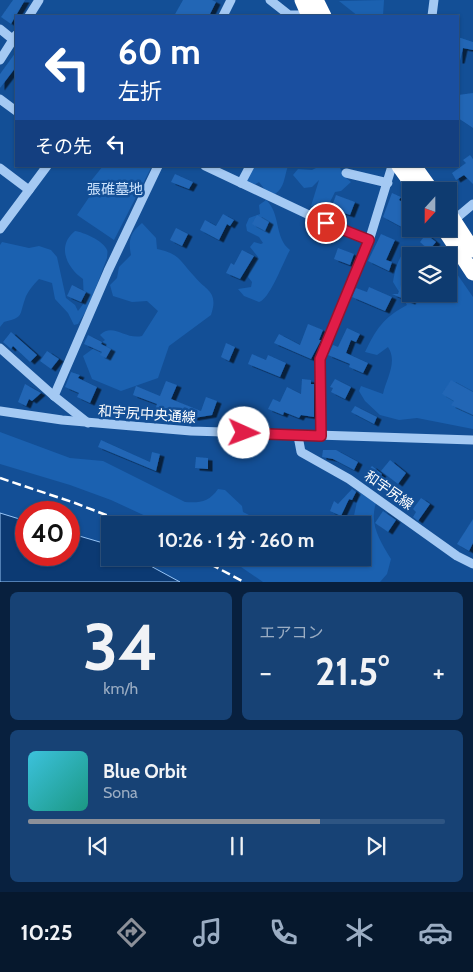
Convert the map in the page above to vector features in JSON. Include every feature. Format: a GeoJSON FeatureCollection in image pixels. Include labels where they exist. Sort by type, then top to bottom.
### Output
{"type":"FeatureCollection","features":[{"type":"Feature","properties":{"kind":"highway"},"geometry":{"type":"LineString","coordinates":[[302,0],[308,15]]}},
{"type":"Feature","properties":{"kind":"highway"},"geometry":{"type":"LineString","coordinates":[[316,0],[324,15]]}},
{"type":"Feature","properties":{"kind":"highway"},"geometry":{"type":"LineString","coordinates":[[400,167],[411,182]]}},
{"type":"Feature","properties":{"kind":"highway"},"geometry":{"type":"LineString","coordinates":[[415,167],[426,182]]}},
{"type":"Feature","properties":{"kind":"highway"},"geometry":{"type":"LineString","coordinates":[[458,232],[473,250]]}},
{"type":"Feature","properties":{"kind":"highway"},"geometry":{"type":"LineString","coordinates":[[457,238],[473,274]]}},
{"type":"Feature","properties":{"kind":"street"},"geometry":{"type":"LineString","coordinates":[[30,15],[39,0]]}},
{"type":"Feature","properties":{"kind":"street"},"geometry":{"type":"LineString","coordinates":[[224,15],[231,0]]}},
{"type":"Feature","properties":{"kind":"street"},"geometry":{"type":"LineString","coordinates":[[270,0],[289,15]]}},
{"type":"Feature","properties":{"kind":"street"},"geometry":{"type":"LineString","coordinates":[[432,15],[434,0]]}},
{"type":"Feature","properties":{"kind":"street"},"geometry":{"type":"LineString","coordinates":[[0,29],[15,39],[0,60]]}},
{"type":"Feature","properties":{"kind":"street"},"geometry":{"type":"LineString","coordinates":[[0,99],[15,110]]}},
{"type":"Feature","properties":{"kind":"street"},"geometry":{"type":"LineString","coordinates":[[0,229],[46,167]]}},
{"type":"Feature","properties":{"kind":"street"},"geometry":{"type":"LineString","coordinates":[[54,396],[108,271],[158,167]]}},
{"type":"Feature","properties":{"kind":"street"},"geometry":{"type":"LineString","coordinates":[[207,167],[369,240]]}},
{"type":"Feature","properties":{"kind":"street"},"geometry":{"type":"LineString","coordinates":[[241,183],[249,167]]}},
{"type":"Feature","properties":{"kind":"street"},"geometry":{"type":"LineString","coordinates":[[321,436],[320,359],[369,240],[392,167]]}},
{"type":"Feature","properties":{"kind":"street"},"geometry":{"type":"LineString","coordinates":[[0,168],[30,190]]}},
{"type":"Feature","properties":{"kind":"street"},"geometry":{"type":"LineString","coordinates":[[346,173],[388,183]]}},
{"type":"Feature","properties":{"kind":"street"},"geometry":{"type":"LineString","coordinates":[[458,215],[473,204]]}},
{"type":"Feature","properties":{"kind":"street"},"geometry":{"type":"LineString","coordinates":[[0,348],[54,396],[88,423]]}},
{"type":"Feature","properties":{"kind":"street","name":"和宇尻中央通線"},"geometry":{"type":"LineString","coordinates":[[0,411],[18,416],[88,423],[298,436],[473,440]]}},
{"type":"Feature","properties":{"kind":"street","name":"和宇尻線"},"geometry":{"type":"LineString","coordinates":[[298,436],[300,452],[348,479],[457,556],[473,564]]}},
{"type":"Feature","properties":{"kind":"green space"},"geometry":{"type":"Polygon","coordinates":[[[384,0],[383,15],[357,15],[339,1],[384,0]]]}},
{"type":"Feature","properties":{"kind":"green space","name":"張碓墓地"},"geometry":{"type":"Polygon","coordinates":[[[102,167],[151,167],[114,240],[77,215],[92,193],[86,187],[102,167]]]}},
{"type":"Feature","properties":{"kind":"green space"},"geometry":{"type":"Polygon","coordinates":[[[254,167],[288,167],[282,185],[275,194],[266,191],[259,182],[254,185],[246,180],[254,167]]]}},
{"type":"Feature","properties":{"kind":"green space"},"geometry":{"type":"Polygon","coordinates":[[[318,167],[340,167],[345,177],[351,182],[341,191],[335,192],[328,206],[311,206],[319,180],[312,187],[304,188],[293,175],[298,169],[312,170],[318,167]]]}},
{"type":"Feature","properties":{"kind":"green space"},"geometry":{"type":"Polygon","coordinates":[[[266,200],[274,212],[282,239],[290,250],[268,294],[259,302],[244,296],[238,289],[251,287],[252,282],[248,277],[250,268],[258,257],[250,247],[254,242],[263,243],[259,237],[247,231],[246,225],[249,218],[260,214],[259,205],[266,200]]]}},
{"type":"Feature","properties":{"kind":"green space"},"geometry":{"type":"Polygon","coordinates":[[[142,223],[156,238],[157,249],[178,258],[210,292],[213,307],[211,315],[169,346],[158,378],[121,391],[92,379],[83,356],[105,340],[100,335],[105,331],[110,330],[136,337],[142,336],[158,311],[147,301],[132,302],[113,296],[110,285],[117,278],[119,267],[131,255],[131,237],[142,223]]]}},
{"type":"Feature","properties":{"kind":"green space"},"geometry":{"type":"Polygon","coordinates":[[[75,231],[98,240],[107,252],[107,258],[89,306],[78,324],[74,325],[68,313],[55,299],[52,283],[39,279],[27,294],[20,315],[15,319],[4,322],[0,327],[0,245],[2,242],[29,248],[39,246],[51,250],[57,257],[66,298],[75,305],[78,311],[84,303],[83,279],[68,263],[65,250],[69,237],[75,231]]]}},
{"type":"Feature","properties":{"kind":"green space"},"geometry":{"type":"Polygon","coordinates":[[[402,255],[402,297],[393,282],[402,255]]]}},
{"type":"Feature","properties":{"kind":"green space"},"geometry":{"type":"Polygon","coordinates":[[[457,274],[473,297],[473,429],[417,418],[399,420],[380,415],[365,401],[359,391],[361,386],[383,394],[392,365],[391,353],[388,347],[377,355],[365,352],[373,336],[386,319],[407,305],[405,302],[457,302],[457,274]]]}},
{"type":"Feature","properties":{"kind":"green space"},"geometry":{"type":"Polygon","coordinates":[[[0,432],[70,458],[103,461],[185,502],[204,501],[211,497],[218,489],[225,490],[242,506],[243,512],[251,516],[146,516],[111,500],[70,485],[0,464],[0,432]]]}},
{"type":"Feature","properties":{"kind":"green space"},"geometry":{"type":"Polygon","coordinates":[[[359,492],[376,503],[374,511],[375,525],[391,559],[387,574],[380,582],[263,582],[240,566],[371,566],[371,516],[354,516],[359,492]]]}},
{"type":"Feature","properties":{"kind":"shaded area"},"geometry":{"type":"Polygon","coordinates":[[[0,513],[15,518],[15,566],[80,566],[80,536],[101,542],[101,566],[151,566],[180,582],[0,582],[0,513]]]}},
{"type":"Feature","properties":{"kind":"building"},"geometry":{"type":"Polygon","coordinates":[[[13,0],[25,0],[11,24],[1,17],[13,0]]]}},
{"type":"Feature","properties":{"kind":"building"},"geometry":{"type":"Polygon","coordinates":[[[183,0],[212,0],[216,2],[210,15],[175,15],[183,0]]]}},
{"type":"Feature","properties":{"kind":"building"},"geometry":{"type":"Polygon","coordinates":[[[459,37],[473,42],[473,50],[463,48],[460,61],[459,37]]]}},
{"type":"Feature","properties":{"kind":"building"},"geometry":{"type":"Polygon","coordinates":[[[15,53],[15,68],[0,88],[0,74],[15,53]]]}},
{"type":"Feature","properties":{"kind":"building"},"geometry":{"type":"Polygon","coordinates":[[[473,93],[473,128],[459,119],[459,95],[473,93]]]}},
{"type":"Feature","properties":{"kind":"building"},"geometry":{"type":"Polygon","coordinates":[[[470,155],[473,159],[473,184],[464,175],[456,180],[452,173],[466,163],[463,160],[470,155]]]}},
{"type":"Feature","properties":{"kind":"building"},"geometry":{"type":"Polygon","coordinates":[[[175,174],[193,182],[189,189],[171,182],[175,174]]]}},
{"type":"Feature","properties":{"kind":"building"},"geometry":{"type":"Polygon","coordinates":[[[392,193],[401,197],[399,200],[402,202],[402,227],[383,217],[392,193]]]}},
{"type":"Feature","properties":{"kind":"building"},"geometry":{"type":"Polygon","coordinates":[[[336,195],[355,202],[350,215],[331,209],[336,195]]]}},
{"type":"Feature","properties":{"kind":"building"},"geometry":{"type":"Polygon","coordinates":[[[223,214],[234,220],[230,226],[227,224],[219,240],[200,230],[205,220],[216,226],[223,214]]]}},
{"type":"Feature","properties":{"kind":"building"},"geometry":{"type":"Polygon","coordinates":[[[257,215],[269,222],[265,231],[252,224],[257,215]]]}},
{"type":"Feature","properties":{"kind":"building"},"geometry":{"type":"Polygon","coordinates":[[[176,228],[188,234],[182,246],[170,240],[176,228]]]}},
{"type":"Feature","properties":{"kind":"building"},"geometry":{"type":"Polygon","coordinates":[[[381,234],[395,240],[386,260],[392,262],[389,271],[368,261],[381,234]]]}},
{"type":"Feature","properties":{"kind":"building"},"geometry":{"type":"Polygon","coordinates":[[[423,238],[431,238],[436,242],[432,247],[426,247],[420,242],[423,238]]]}},
{"type":"Feature","properties":{"kind":"building"},"geometry":{"type":"Polygon","coordinates":[[[338,248],[354,254],[350,265],[334,259],[338,248]]]}},
{"type":"Feature","properties":{"kind":"building"},"geometry":{"type":"Polygon","coordinates":[[[242,250],[254,256],[240,279],[226,273],[231,263],[234,265],[242,250]]]}},
{"type":"Feature","properties":{"kind":"building"},"geometry":{"type":"Polygon","coordinates":[[[72,285],[86,292],[81,302],[67,296],[72,285]]]}},
{"type":"Feature","properties":{"kind":"building"},"geometry":{"type":"Polygon","coordinates":[[[401,285],[402,298],[392,294],[398,294],[401,285]]]}},
{"type":"Feature","properties":{"kind":"building"},"geometry":{"type":"Polygon","coordinates":[[[369,287],[392,297],[385,311],[352,297],[356,288],[367,292],[369,287]]]}},
{"type":"Feature","properties":{"kind":"building"},"geometry":{"type":"Polygon","coordinates":[[[308,324],[323,330],[319,340],[321,340],[311,359],[274,343],[279,334],[300,345],[308,324]]]}},
{"type":"Feature","properties":{"kind":"building"},"geometry":{"type":"Polygon","coordinates":[[[347,328],[360,334],[356,342],[351,340],[346,353],[368,363],[363,373],[349,367],[350,364],[328,355],[333,345],[338,347],[347,328]]]}},
{"type":"Feature","properties":{"kind":"building"},"geometry":{"type":"Polygon","coordinates":[[[11,332],[37,355],[30,362],[13,346],[11,349],[3,342],[11,332]]]}},
{"type":"Feature","properties":{"kind":"building"},"geometry":{"type":"Polygon","coordinates":[[[88,335],[111,349],[106,358],[100,355],[102,352],[84,344],[88,335]]]}},
{"type":"Feature","properties":{"kind":"building"},"geometry":{"type":"Polygon","coordinates":[[[226,343],[235,347],[229,361],[221,357],[226,343]]]}},
{"type":"Feature","properties":{"kind":"building"},"geometry":{"type":"Polygon","coordinates":[[[47,351],[59,359],[51,369],[40,361],[47,351]]]}},
{"type":"Feature","properties":{"kind":"building"},"geometry":{"type":"Polygon","coordinates":[[[252,354],[266,360],[268,355],[286,363],[280,377],[248,364],[252,354]]]}},
{"type":"Feature","properties":{"kind":"building"},"geometry":{"type":"Polygon","coordinates":[[[71,372],[80,375],[78,378],[97,387],[90,403],[77,397],[79,393],[65,387],[71,372]]]}},
{"type":"Feature","properties":{"kind":"building"},"geometry":{"type":"Polygon","coordinates":[[[302,379],[311,380],[311,384],[314,384],[314,417],[301,415],[299,418],[284,412],[283,415],[268,409],[273,399],[280,402],[287,387],[301,394],[302,379]]]}},
{"type":"Feature","properties":{"kind":"building"},"geometry":{"type":"Polygon","coordinates":[[[335,379],[351,387],[345,399],[331,392],[333,388],[330,387],[335,379]]]}},
{"type":"Feature","properties":{"kind":"building"},"geometry":{"type":"Polygon","coordinates":[[[451,380],[473,392],[473,415],[451,405],[454,401],[442,394],[451,380]]]}},
{"type":"Feature","properties":{"kind":"building"},"geometry":{"type":"Polygon","coordinates":[[[166,381],[177,385],[171,399],[201,411],[206,397],[217,401],[212,415],[194,418],[170,409],[168,414],[155,410],[157,404],[133,395],[136,386],[160,396],[166,381]]]}},
{"type":"Feature","properties":{"kind":"building"},"geometry":{"type":"Polygon","coordinates":[[[25,384],[41,393],[32,401],[29,399],[26,406],[18,402],[25,384]]]}},
{"type":"Feature","properties":{"kind":"building"},"geometry":{"type":"Polygon","coordinates":[[[355,406],[377,417],[374,424],[351,412],[355,406]]]}},
{"type":"Feature","properties":{"kind":"building"},"geometry":{"type":"Polygon","coordinates":[[[101,440],[150,462],[152,452],[160,454],[156,471],[98,447],[101,440]]]}},
{"type":"Feature","properties":{"kind":"building"},"geometry":{"type":"Polygon","coordinates":[[[323,450],[336,450],[358,462],[354,470],[333,459],[322,457],[323,450]]]}},
{"type":"Feature","properties":{"kind":"building"},"geometry":{"type":"Polygon","coordinates":[[[196,457],[208,458],[208,469],[195,468],[196,457]]]}},
{"type":"Feature","properties":{"kind":"building"},"geometry":{"type":"Polygon","coordinates":[[[390,460],[406,473],[398,484],[381,471],[390,460]]]}},
{"type":"Feature","properties":{"kind":"building"},"geometry":{"type":"Polygon","coordinates":[[[372,466],[382,474],[374,483],[364,475],[372,466]]]}},
{"type":"Feature","properties":{"kind":"building"},"geometry":{"type":"Polygon","coordinates":[[[352,489],[356,492],[352,500],[349,499],[341,516],[330,511],[334,501],[338,504],[352,489]]]}},
{"type":"Feature","properties":{"kind":"building"},"geometry":{"type":"Polygon","coordinates":[[[421,498],[430,504],[418,521],[413,517],[416,512],[413,509],[421,498]]]}},
{"type":"Feature","properties":{"kind":"building"},"geometry":{"type":"Polygon","coordinates":[[[383,511],[396,520],[388,532],[375,523],[383,511]]]}},
{"type":"Feature","properties":{"kind":"building"},"geometry":{"type":"Polygon","coordinates":[[[473,519],[473,543],[469,551],[457,544],[473,519]]]}},
{"type":"Feature","properties":{"kind":"railway"},"geometry":{"type":"LineString","coordinates":[[0,478],[109,516]]}},
{"type":"Feature","properties":{"kind":"railway"},"geometry":{"type":"LineString","coordinates":[[214,566],[244,582]]}},
{"type":"Feature","properties":{"kind":"route"},"geometry":{"type":"LineString","coordinates":[[244,433],[321,436],[320,359],[369,240],[326,223]]}}]}
